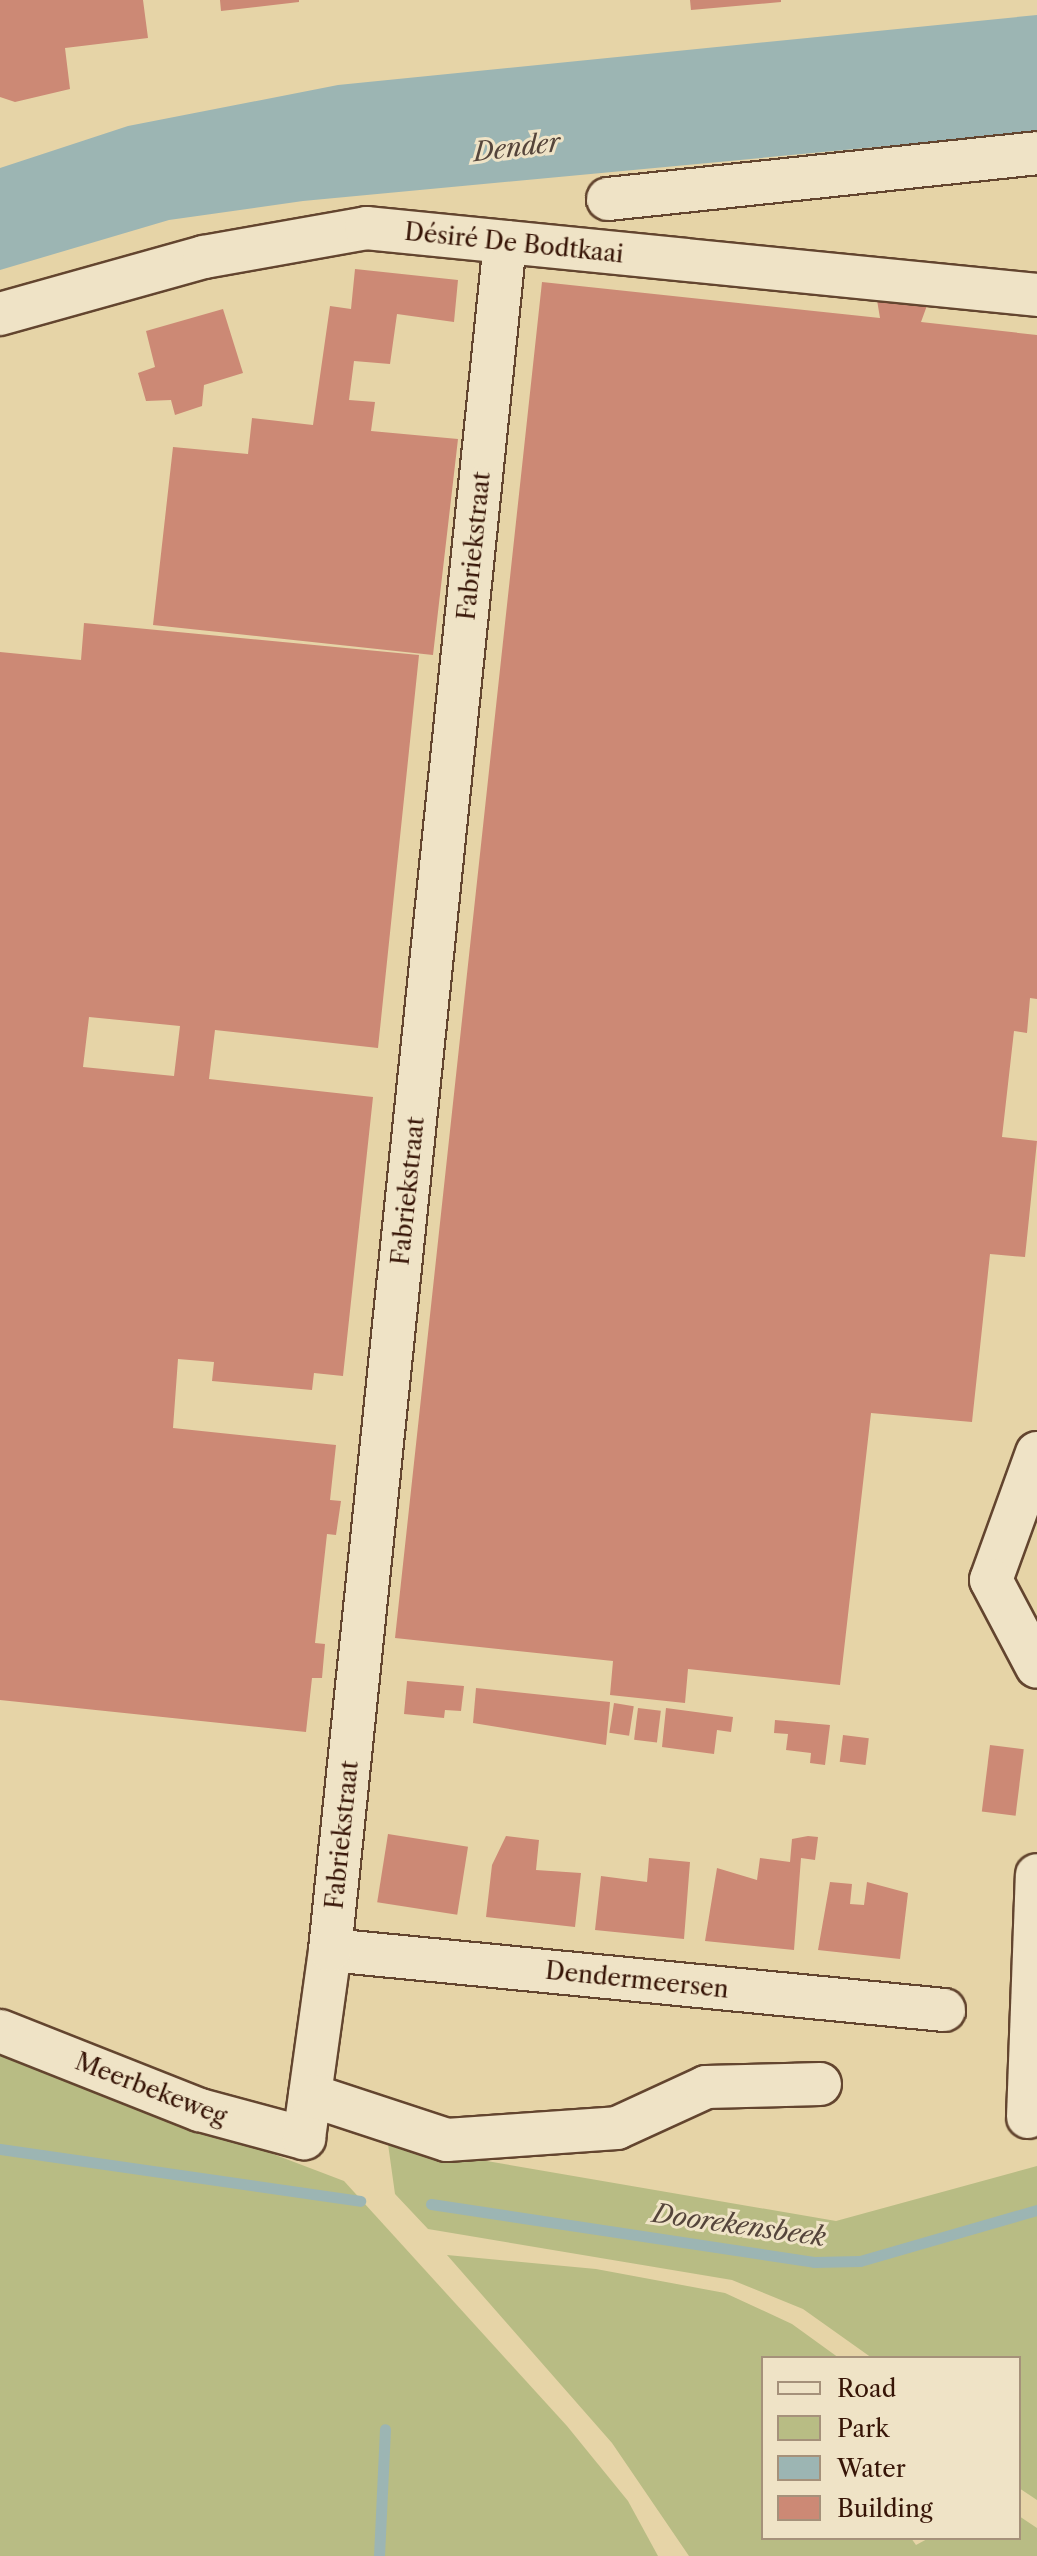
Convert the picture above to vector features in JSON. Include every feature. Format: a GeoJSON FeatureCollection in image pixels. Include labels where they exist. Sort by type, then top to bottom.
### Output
{"type":"FeatureCollection","features":[{"type":"Feature","properties":{"kind":"street"},"geometry":{"type":"LineString","coordinates":[[608,199],[1037,153]]}},
{"type":"Feature","properties":{"kind":"street","name":"Désiré De Bodtkaai"},"geometry":{"type":"LineString","coordinates":[[0,314],[204,257],[366,228],[1037,295]]}},
{"type":"Feature","properties":{"kind":"street","name":"Fabriekstraat"},"geometry":{"type":"LineString","coordinates":[[304,2138],[330,1950],[505,242]]}},
{"type":"Feature","properties":{"kind":"street"},"geometry":{"type":"LineString","coordinates":[[1037,1453],[991,1580],[1037,1667]]}},
{"type":"Feature","properties":{"kind":"street"},"geometry":{"type":"LineString","coordinates":[[1028,2117],[1037,1875]]}},
{"type":"Feature","properties":{"kind":"street","name":"Dendermeersen"},"geometry":{"type":"LineString","coordinates":[[330,1950],[944,2010]]}},
{"type":"Feature","properties":{"kind":"street","name":"Meerbekeweg"},"geometry":{"type":"LineString","coordinates":[[0,2031],[200,2110],[304,2138]]}},
{"type":"Feature","properties":{"kind":"street"},"geometry":{"type":"LineString","coordinates":[[310,2095],[447,2140],[617,2128],[706,2087],[820,2084]]}},
{"type":"Feature","properties":{"kind":"green space"},"geometry":{"type":"Polygon","coordinates":[[[0,2050],[344,2181],[567,2426],[628,2501],[658,2556],[0,2556],[0,2050]]]}},
{"type":"Feature","properties":{"kind":"green space"},"geometry":{"type":"Polygon","coordinates":[[[388,2144],[836,2221],[1037,2166],[1037,2500],[1021,2489],[1021,2356],[869,2356],[803,2309],[732,2280],[428,2229],[395,2194],[388,2144]]]}},
{"type":"Feature","properties":{"kind":"green space"},"geometry":{"type":"Polygon","coordinates":[[[447,2255],[596,2269],[725,2293],[792,2324],[836,2356],[761,2356],[761,2540],[912,2540],[916,2545],[925,2540],[1021,2540],[1021,2517],[1037,2528],[1037,2556],[689,2556],[612,2443],[447,2255]]]}},
{"type":"Feature","properties":{"kind":"water","name":"Dender"},"geometry":{"type":"Polygon","coordinates":[[[1037,15],[1037,132],[303,201],[169,220],[0,270],[0,168],[128,126],[338,85],[1037,15]]]}},
{"type":"Feature","properties":{"kind":"building"},"geometry":{"type":"Polygon","coordinates":[[[0,0],[143,0],[148,38],[65,48],[70,89],[15,102],[0,97],[0,0]]]}},
{"type":"Feature","properties":{"kind":"building"},"geometry":{"type":"Polygon","coordinates":[[[220,0],[299,0],[299,2],[221,11],[220,0]]]}},
{"type":"Feature","properties":{"kind":"building"},"geometry":{"type":"Polygon","coordinates":[[[690,0],[781,0],[781,2],[691,10],[690,0]]]}},
{"type":"Feature","properties":{"kind":"building"},"geometry":{"type":"Polygon","coordinates":[[[355,269],[458,280],[454,322],[397,314],[390,364],[354,361],[349,400],[375,402],[371,431],[458,439],[433,655],[153,625],[173,447],[248,454],[252,418],[313,425],[330,306],[351,309],[355,269]]]}},
{"type":"Feature","properties":{"kind":"building"},"geometry":{"type":"Polygon","coordinates":[[[542,282],[880,318],[876,294],[929,300],[921,322],[1037,335],[1037,999],[1030,998],[1027,1033],[1014,1031],[1002,1137],[1037,1141],[1025,1257],[990,1254],[972,1422],[871,1413],[840,1685],[688,1669],[685,1703],[610,1695],[613,1661],[395,1638],[542,282]]]}},
{"type":"Feature","properties":{"kind":"building"},"geometry":{"type":"Polygon","coordinates":[[[223,309],[243,373],[204,385],[202,406],[175,415],[171,400],[146,401],[138,373],[155,367],[146,331],[223,309]]]}},
{"type":"Feature","properties":{"kind":"building"},"geometry":{"type":"Polygon","coordinates":[[[84,623],[419,655],[378,1048],[215,1030],[209,1079],[373,1097],[343,1376],[314,1373],[312,1390],[212,1381],[214,1362],[178,1359],[173,1428],[336,1445],[330,1500],[341,1501],[336,1535],[327,1534],[315,1643],[325,1644],[322,1678],[312,1678],[306,1732],[0,1700],[0,652],[81,660],[84,623]],[[89,1017],[83,1067],[174,1076],[180,1026],[89,1017]]]}},
{"type":"Feature","properties":{"kind":"building"},"geometry":{"type":"Polygon","coordinates":[[[407,1681],[464,1686],[461,1711],[445,1710],[444,1718],[404,1714],[407,1681]]]}},
{"type":"Feature","properties":{"kind":"building"},"geometry":{"type":"Polygon","coordinates":[[[476,1688],[610,1702],[606,1745],[473,1723],[476,1688]]]}},
{"type":"Feature","properties":{"kind":"building"},"geometry":{"type":"Polygon","coordinates":[[[614,1703],[634,1706],[629,1736],[609,1733],[614,1703]]]}},
{"type":"Feature","properties":{"kind":"building"},"geometry":{"type":"Polygon","coordinates":[[[638,1708],[661,1711],[657,1743],[634,1740],[638,1708]]]}},
{"type":"Feature","properties":{"kind":"building"},"geometry":{"type":"Polygon","coordinates":[[[666,1708],[733,1717],[731,1732],[717,1730],[714,1754],[662,1747],[666,1708]]]}},
{"type":"Feature","properties":{"kind":"building"},"geometry":{"type":"Polygon","coordinates":[[[775,1720],[830,1725],[825,1765],[810,1763],[811,1753],[786,1750],[788,1734],[774,1733],[775,1720]]]}},
{"type":"Feature","properties":{"kind":"building"},"geometry":{"type":"Polygon","coordinates":[[[843,1735],[869,1738],[866,1765],[840,1762],[843,1735]]]}},
{"type":"Feature","properties":{"kind":"building"},"geometry":{"type":"Polygon","coordinates":[[[990,1745],[1024,1749],[1016,1816],[982,1812],[990,1745]]]}},
{"type":"Feature","properties":{"kind":"building"},"geometry":{"type":"Polygon","coordinates":[[[388,1834],[468,1847],[457,1915],[377,1902],[388,1834]]]}},
{"type":"Feature","properties":{"kind":"building"},"geometry":{"type":"Polygon","coordinates":[[[506,1836],[539,1840],[536,1870],[581,1873],[575,1927],[486,1917],[492,1865],[506,1836]]]}},
{"type":"Feature","properties":{"kind":"building"},"geometry":{"type":"Polygon","coordinates":[[[818,1837],[815,1860],[801,1858],[794,1950],[705,1941],[717,1868],[757,1880],[760,1858],[790,1862],[792,1839],[818,1837]]]}},
{"type":"Feature","properties":{"kind":"building"},"geometry":{"type":"Polygon","coordinates":[[[649,1858],[690,1862],[684,1939],[595,1930],[601,1876],[647,1882],[649,1858]]]}},
{"type":"Feature","properties":{"kind":"building"},"geometry":{"type":"Polygon","coordinates":[[[830,1882],[852,1884],[850,1904],[864,1905],[867,1882],[908,1893],[900,1959],[818,1950],[830,1882]]]}},
{"type":"Feature","properties":{"kind":"waterway","name":"Doorekensbeek"},"geometry":{"type":"LineString","coordinates":[[0,2149],[360,2201]]}},
{"type":"Feature","properties":{"kind":"waterway","name":"Doorekensbeek"},"geometry":{"type":"LineString","coordinates":[[431,2204],[814,2262],[860,2261],[1037,2210]]}},
{"type":"Feature","properties":{"kind":"waterway"},"geometry":{"type":"LineString","coordinates":[[379,2556],[385,2429]]}}]}
